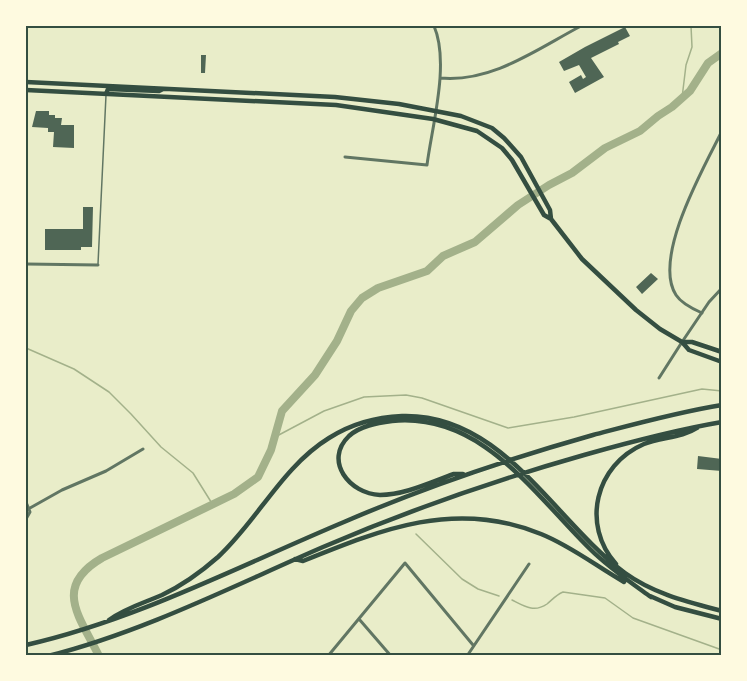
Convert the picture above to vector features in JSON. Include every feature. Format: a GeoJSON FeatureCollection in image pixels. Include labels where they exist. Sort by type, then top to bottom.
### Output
{"type":"FeatureCollection","features":[{"type":"Feature","properties":{"kind":"main road"},"geometry":{"type":"LineString","coordinates":[[26,82],[335,97],[389,103],[461,116],[492,128],[521,157],[550,210],[551,219]]}},
{"type":"Feature","properties":{"kind":"main road"},"geometry":{"type":"LineString","coordinates":[[106,94],[108,89],[159,91],[166,88]]}},
{"type":"Feature","properties":{"kind":"main road"},"geometry":{"type":"LineString","coordinates":[[26,90],[336,105],[433,119],[470,128],[494,141],[509,156],[544,215],[551,219],[582,259],[612,289],[652,323],[682,342],[689,350],[722,362]]}},
{"type":"Feature","properties":{"kind":"main road"},"geometry":{"type":"LineString","coordinates":[[682,342],[692,342],[722,352]]}},
{"type":"Feature","properties":{"kind":"main road"},"geometry":{"type":"LineString","coordinates":[[26,645],[109,620],[194,587],[364,513],[466,474],[525,454],[673,415],[722,405]]}},
{"type":"Feature","properties":{"kind":"main road"},"geometry":{"type":"LineString","coordinates":[[109,620],[120,612],[172,590],[208,565],[241,533],[297,464],[320,444],[357,424],[387,417],[407,416],[437,419],[466,429],[484,440],[505,455],[595,548],[627,574],[665,595],[722,611]]}},
{"type":"Feature","properties":{"kind":"main road"},"geometry":{"type":"LineString","coordinates":[[466,474],[454,474],[402,492],[373,494],[360,491],[346,480],[340,467],[339,457],[342,446],[349,437],[375,424],[420,421],[457,431],[476,440],[500,457],[604,563],[651,597]]}},
{"type":"Feature","properties":{"kind":"main road"},"geometry":{"type":"LineString","coordinates":[[48,656],[180,610],[394,518],[503,480],[652,436],[722,422]]}},
{"type":"Feature","properties":{"kind":"main road"},"geometry":{"type":"LineString","coordinates":[[627,574],[607,552],[599,532],[596,508],[601,485],[610,469],[628,452],[652,441],[691,432],[699,426]]}},
{"type":"Feature","properties":{"kind":"main road"},"geometry":{"type":"LineString","coordinates":[[295,559],[303,561],[376,533],[410,523],[445,519],[481,519],[513,525],[552,539],[651,597],[675,607],[722,619]]}},
{"type":"Feature","properties":{"kind":"street"},"geometry":{"type":"LineString","coordinates":[[345,157],[426,165],[440,78],[440,55],[434,26]]}},
{"type":"Feature","properties":{"kind":"street"},"geometry":{"type":"LineString","coordinates":[[440,78],[468,78],[490,73],[581,26]]}},
{"type":"Feature","properties":{"kind":"street"},"geometry":{"type":"LineString","coordinates":[[702,314],[676,296],[670,279],[669,264],[686,207],[722,132]]}},
{"type":"Feature","properties":{"kind":"street"},"geometry":{"type":"LineString","coordinates":[[26,264],[98,265]]}},
{"type":"Feature","properties":{"kind":"street"},"geometry":{"type":"LineString","coordinates":[[659,378],[682,342],[722,288]]}},
{"type":"Feature","properties":{"kind":"street"},"geometry":{"type":"LineString","coordinates":[[30,508],[62,490],[106,471],[143,449]]}},
{"type":"Feature","properties":{"kind":"street"},"geometry":{"type":"LineString","coordinates":[[26,502],[30,508],[26,519]]}},
{"type":"Feature","properties":{"kind":"street"},"geometry":{"type":"LineString","coordinates":[[328,656],[405,563],[473,645]]}},
{"type":"Feature","properties":{"kind":"street"},"geometry":{"type":"LineString","coordinates":[[467,656],[529,564]]}},
{"type":"Feature","properties":{"kind":"street"},"geometry":{"type":"LineString","coordinates":[[359,619],[391,656]]}},
{"type":"Feature","properties":{"kind":"lane"},"geometry":{"type":"LineString","coordinates":[[98,265],[106,94]]}},
{"type":"Feature","properties":{"kind":"building"},"geometry":{"type":"Polygon","coordinates":[[[625,27],[630,36],[591,58],[604,77],[575,93],[569,82],[581,75],[583,79],[586,77],[579,65],[564,71],[559,62],[625,27]]]}},
{"type":"Feature","properties":{"kind":"building"},"geometry":{"type":"Polygon","coordinates":[[[201,55],[206,55],[205,73],[201,73],[201,55]]]}},
{"type":"Feature","properties":{"kind":"building"},"geometry":{"type":"Polygon","coordinates":[[[36,111],[49,111],[49,115],[62,118],[61,125],[74,125],[74,148],[53,147],[54,132],[48,132],[48,128],[32,127],[36,111]]]}},
{"type":"Feature","properties":{"kind":"building"},"geometry":{"type":"Polygon","coordinates":[[[83,207],[93,207],[92,247],[81,247],[81,250],[45,250],[45,229],[83,229],[83,207]]]}},
{"type":"Feature","properties":{"kind":"building"},"geometry":{"type":"Polygon","coordinates":[[[651,273],[658,279],[642,294],[636,287],[651,273]]]}},
{"type":"Feature","properties":{"kind":"building"},"geometry":{"type":"Polygon","coordinates":[[[698,456],[722,459],[722,471],[697,469],[698,456]]]}},
{"type":"Feature","properties":{"kind":"waterway"},"geometry":{"type":"LineString","coordinates":[[682,98],[686,65],[692,47],[691,26]]}},
{"type":"Feature","properties":{"kind":"waterway"},"geometry":{"type":"LineString","coordinates":[[99,656],[78,616],[74,591],[78,580],[87,569],[102,558],[234,494],[258,477],[271,450],[282,411],[315,375],[337,341],[351,311],[362,298],[378,288],[427,271],[443,256],[475,242],[518,205],[572,173],[605,148],[640,131],[690,91],[708,63],[722,53]]}},
{"type":"Feature","properties":{"kind":"waterway"},"geometry":{"type":"LineString","coordinates":[[26,348],[74,369],[109,392],[161,447],[193,473],[213,505]]}},
{"type":"Feature","properties":{"kind":"waterway"},"geometry":{"type":"LineString","coordinates":[[275,437],[324,411],[364,397],[406,395],[422,398],[508,428],[574,417],[702,389],[722,391]]}},
{"type":"Feature","properties":{"kind":"waterway"},"geometry":{"type":"LineString","coordinates":[[416,534],[462,579],[478,589],[499,596]]}},
{"type":"Feature","properties":{"kind":"waterway"},"geometry":{"type":"LineString","coordinates":[[512,600],[525,606],[538,608],[563,592],[605,598],[633,618],[722,650]]}}]}
